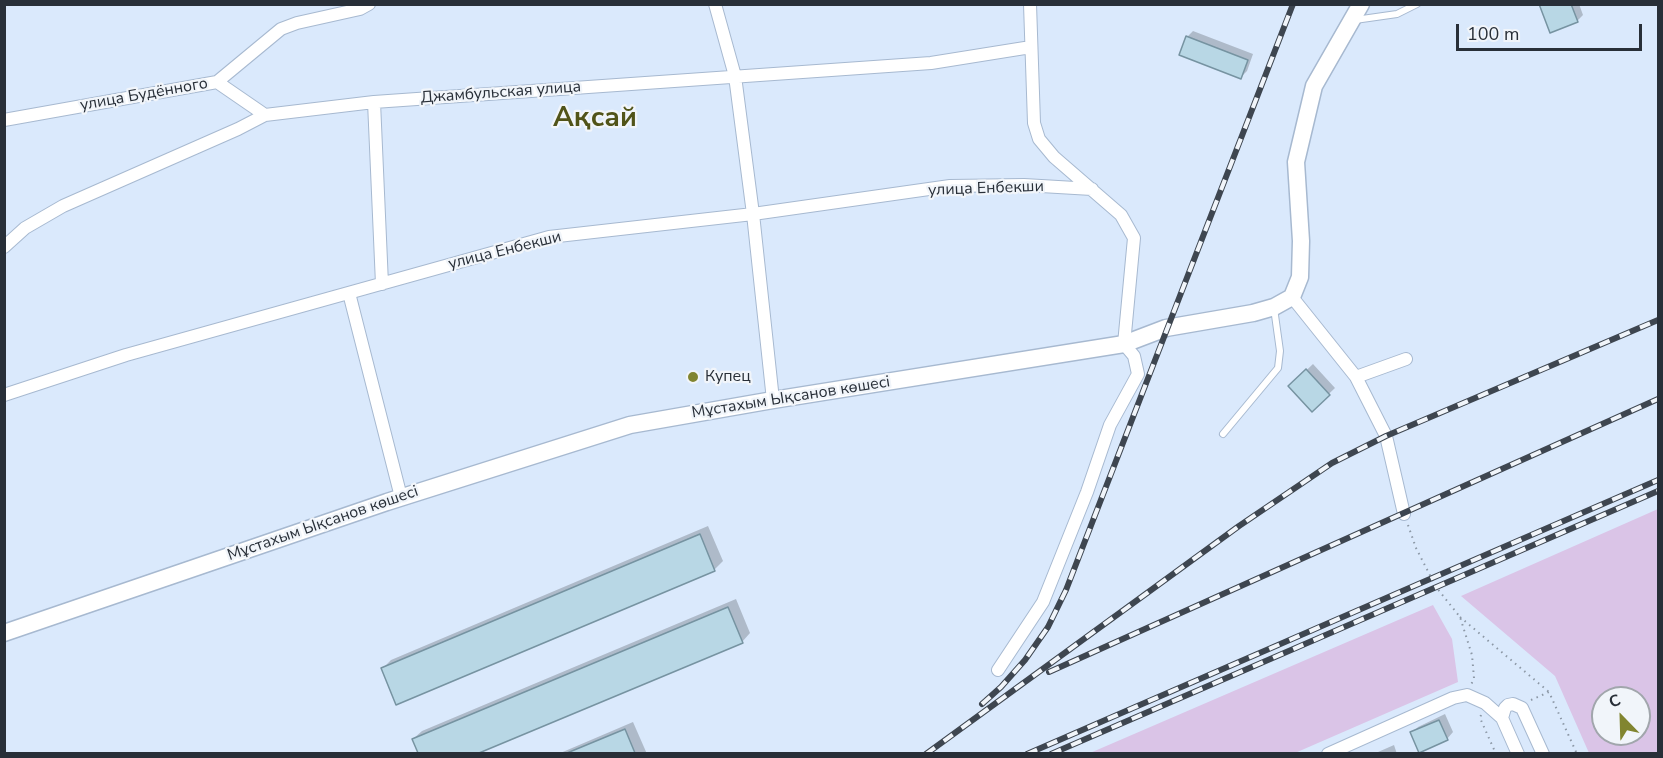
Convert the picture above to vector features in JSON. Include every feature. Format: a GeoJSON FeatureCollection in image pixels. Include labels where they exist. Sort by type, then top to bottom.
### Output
{"type":"FeatureCollection","features":[{"type":"Feature","properties":{"kind":"main road"},"geometry":{"type":"LineString","coordinates":[[1292,297],[1300,277],[1302,241],[1296,162],[1314,86],[1361,4]]}},
{"type":"Feature","properties":{"kind":"main road","name":"Мұстахым Ықсанов көшесі"},"geometry":{"type":"LineString","coordinates":[[4,633],[401,498],[630,425],[1124,344],[1166,328],[1274,308],[1292,297]]}},
{"type":"Feature","properties":{"kind":"street","name":"улица Будённого"},"geometry":{"type":"LineString","coordinates":[[4,120],[217,82],[281,29],[297,23],[360,9],[369,4]]}},
{"type":"Feature","properties":{"kind":"street"},"geometry":{"type":"LineString","coordinates":[[715,4],[735,76],[753,214],[773,400]]}},
{"type":"Feature","properties":{"kind":"street"},"geometry":{"type":"LineString","coordinates":[[998,670],[1043,602],[1087,492],[1110,425],[1138,374],[1134,356],[1124,344],[1134,238],[1121,215],[1054,157],[1039,139],[1034,123],[1030,4]]}},
{"type":"Feature","properties":{"kind":"street","name":"Джамбульская улица"},"geometry":{"type":"LineString","coordinates":[[4,247],[25,228],[63,206],[265,115],[374,102],[931,63],[1031,47]]}},
{"type":"Feature","properties":{"kind":"street"},"geometry":{"type":"LineString","coordinates":[[217,82],[265,115]]}},
{"type":"Feature","properties":{"kind":"street"},"geometry":{"type":"LineString","coordinates":[[374,102],[382,284]]}},
{"type":"Feature","properties":{"kind":"street","name":"улица Енбекши"},"geometry":{"type":"LineString","coordinates":[[4,395],[126,355],[549,237],[753,214],[950,186],[1024,185],[1092,189]]}},
{"type":"Feature","properties":{"kind":"street"},"geometry":{"type":"LineString","coordinates":[[349,293],[401,498]]}},
{"type":"Feature","properties":{"kind":"street"},"geometry":{"type":"LineString","coordinates":[[1292,297],[1356,377],[1386,436],[1404,514]]}},
{"type":"Feature","properties":{"kind":"street"},"geometry":{"type":"LineString","coordinates":[[1356,377],[1406,359]]}},
{"type":"Feature","properties":{"kind":"street"},"geometry":{"type":"LineString","coordinates":[[1329,753],[1453,698],[1467,694],[1485,703],[1502,718],[1518,753]]}},
{"type":"Feature","properties":{"kind":"street"},"geometry":{"type":"LineString","coordinates":[[1502,718],[1508,705],[1518,705],[1522,708],[1543,753]]}},
{"type":"Feature","properties":{"kind":"lane"},"geometry":{"type":"LineString","coordinates":[[1352,21],[1397,14],[1417,4]]}},
{"type":"Feature","properties":{"kind":"lane"},"geometry":{"type":"LineString","coordinates":[[1223,435],[1278,368],[1280,351],[1274,308]]}},
{"type":"Feature","properties":{"kind":"path"},"geometry":{"type":"LineString","coordinates":[[1404,514],[1416,548],[1436,587],[1460,617],[1549,692],[1578,753]]}},
{"type":"Feature","properties":{"kind":"path"},"geometry":{"type":"LineString","coordinates":[[1460,617],[1472,655],[1474,678],[1467,694]]}},
{"type":"Feature","properties":{"kind":"path"},"geometry":{"type":"LineString","coordinates":[[1518,705],[1549,692]]}},
{"type":"Feature","properties":{"kind":"path"},"geometry":{"type":"LineString","coordinates":[[1485,703],[1480,718],[1496,753]]}},
{"type":"Feature","properties":{"kind":"shaded area"},"geometry":{"type":"Polygon","coordinates":[[[1658,509],[1658,753],[1589,753],[1555,676],[1461,596],[1658,509]]]}},
{"type":"Feature","properties":{"kind":"shaded area"},"geometry":{"type":"Polygon","coordinates":[[[1433,605],[1452,639],[1458,682],[1295,753],[1090,753],[1433,605]]]}},
{"type":"Feature","properties":{"kind":"building"},"geometry":{"type":"Polygon","coordinates":[[[1539,4],[1571,4],[1578,22],[1550,33],[1539,4]]]}},
{"type":"Feature","properties":{"kind":"building"},"geometry":{"type":"Polygon","coordinates":[[[1186,36],[1248,60],[1241,79],[1179,55],[1186,36]]]}},
{"type":"Feature","properties":{"kind":"building"},"geometry":{"type":"Polygon","coordinates":[[[1306,369],[1330,395],[1312,412],[1288,386],[1306,369]]]}},
{"type":"Feature","properties":{"kind":"building"},"geometry":{"type":"Polygon","coordinates":[[[700,534],[715,571],[396,705],[381,668],[700,534]]]}},
{"type":"Feature","properties":{"kind":"building"},"geometry":{"type":"Polygon","coordinates":[[[728,607],[743,643],[479,753],[418,753],[412,739],[728,607]]]}},
{"type":"Feature","properties":{"kind":"building"},"geometry":{"type":"Polygon","coordinates":[[[1439,720],[1448,740],[1419,753],[1410,732],[1439,720]]]}},
{"type":"Feature","properties":{"kind":"building"},"geometry":{"type":"Polygon","coordinates":[[[625,729],[635,753],[567,753],[625,729]]]}},
{"type":"Feature","properties":{"kind":"railway"},"geometry":{"type":"LineString","coordinates":[[982,704],[1025,660],[1048,627],[1066,590],[1293,4]]}},
{"type":"Feature","properties":{"kind":"railway"},"geometry":{"type":"LineString","coordinates":[[926,754],[1239,526],[1332,463],[1386,436],[1658,320]]}},
{"type":"Feature","properties":{"kind":"railway"},"geometry":{"type":"LineString","coordinates":[[1049,672],[1658,399]]}},
{"type":"Feature","properties":{"kind":"railway"},"geometry":{"type":"LineString","coordinates":[[1027,754],[1658,480]]}},
{"type":"Feature","properties":{"kind":"railway"},"geometry":{"type":"LineString","coordinates":[[1051,754],[1658,491]]}},
{"type":"Feature","properties":{"kind":"place","name":"Купец"},"geometry":{"type":"Point","coordinates":[693,377]}},
{"type":"Feature","properties":{"kind":"district","name":"Ақсай"},"geometry":{"type":"Point","coordinates":[595,119]}}]}
